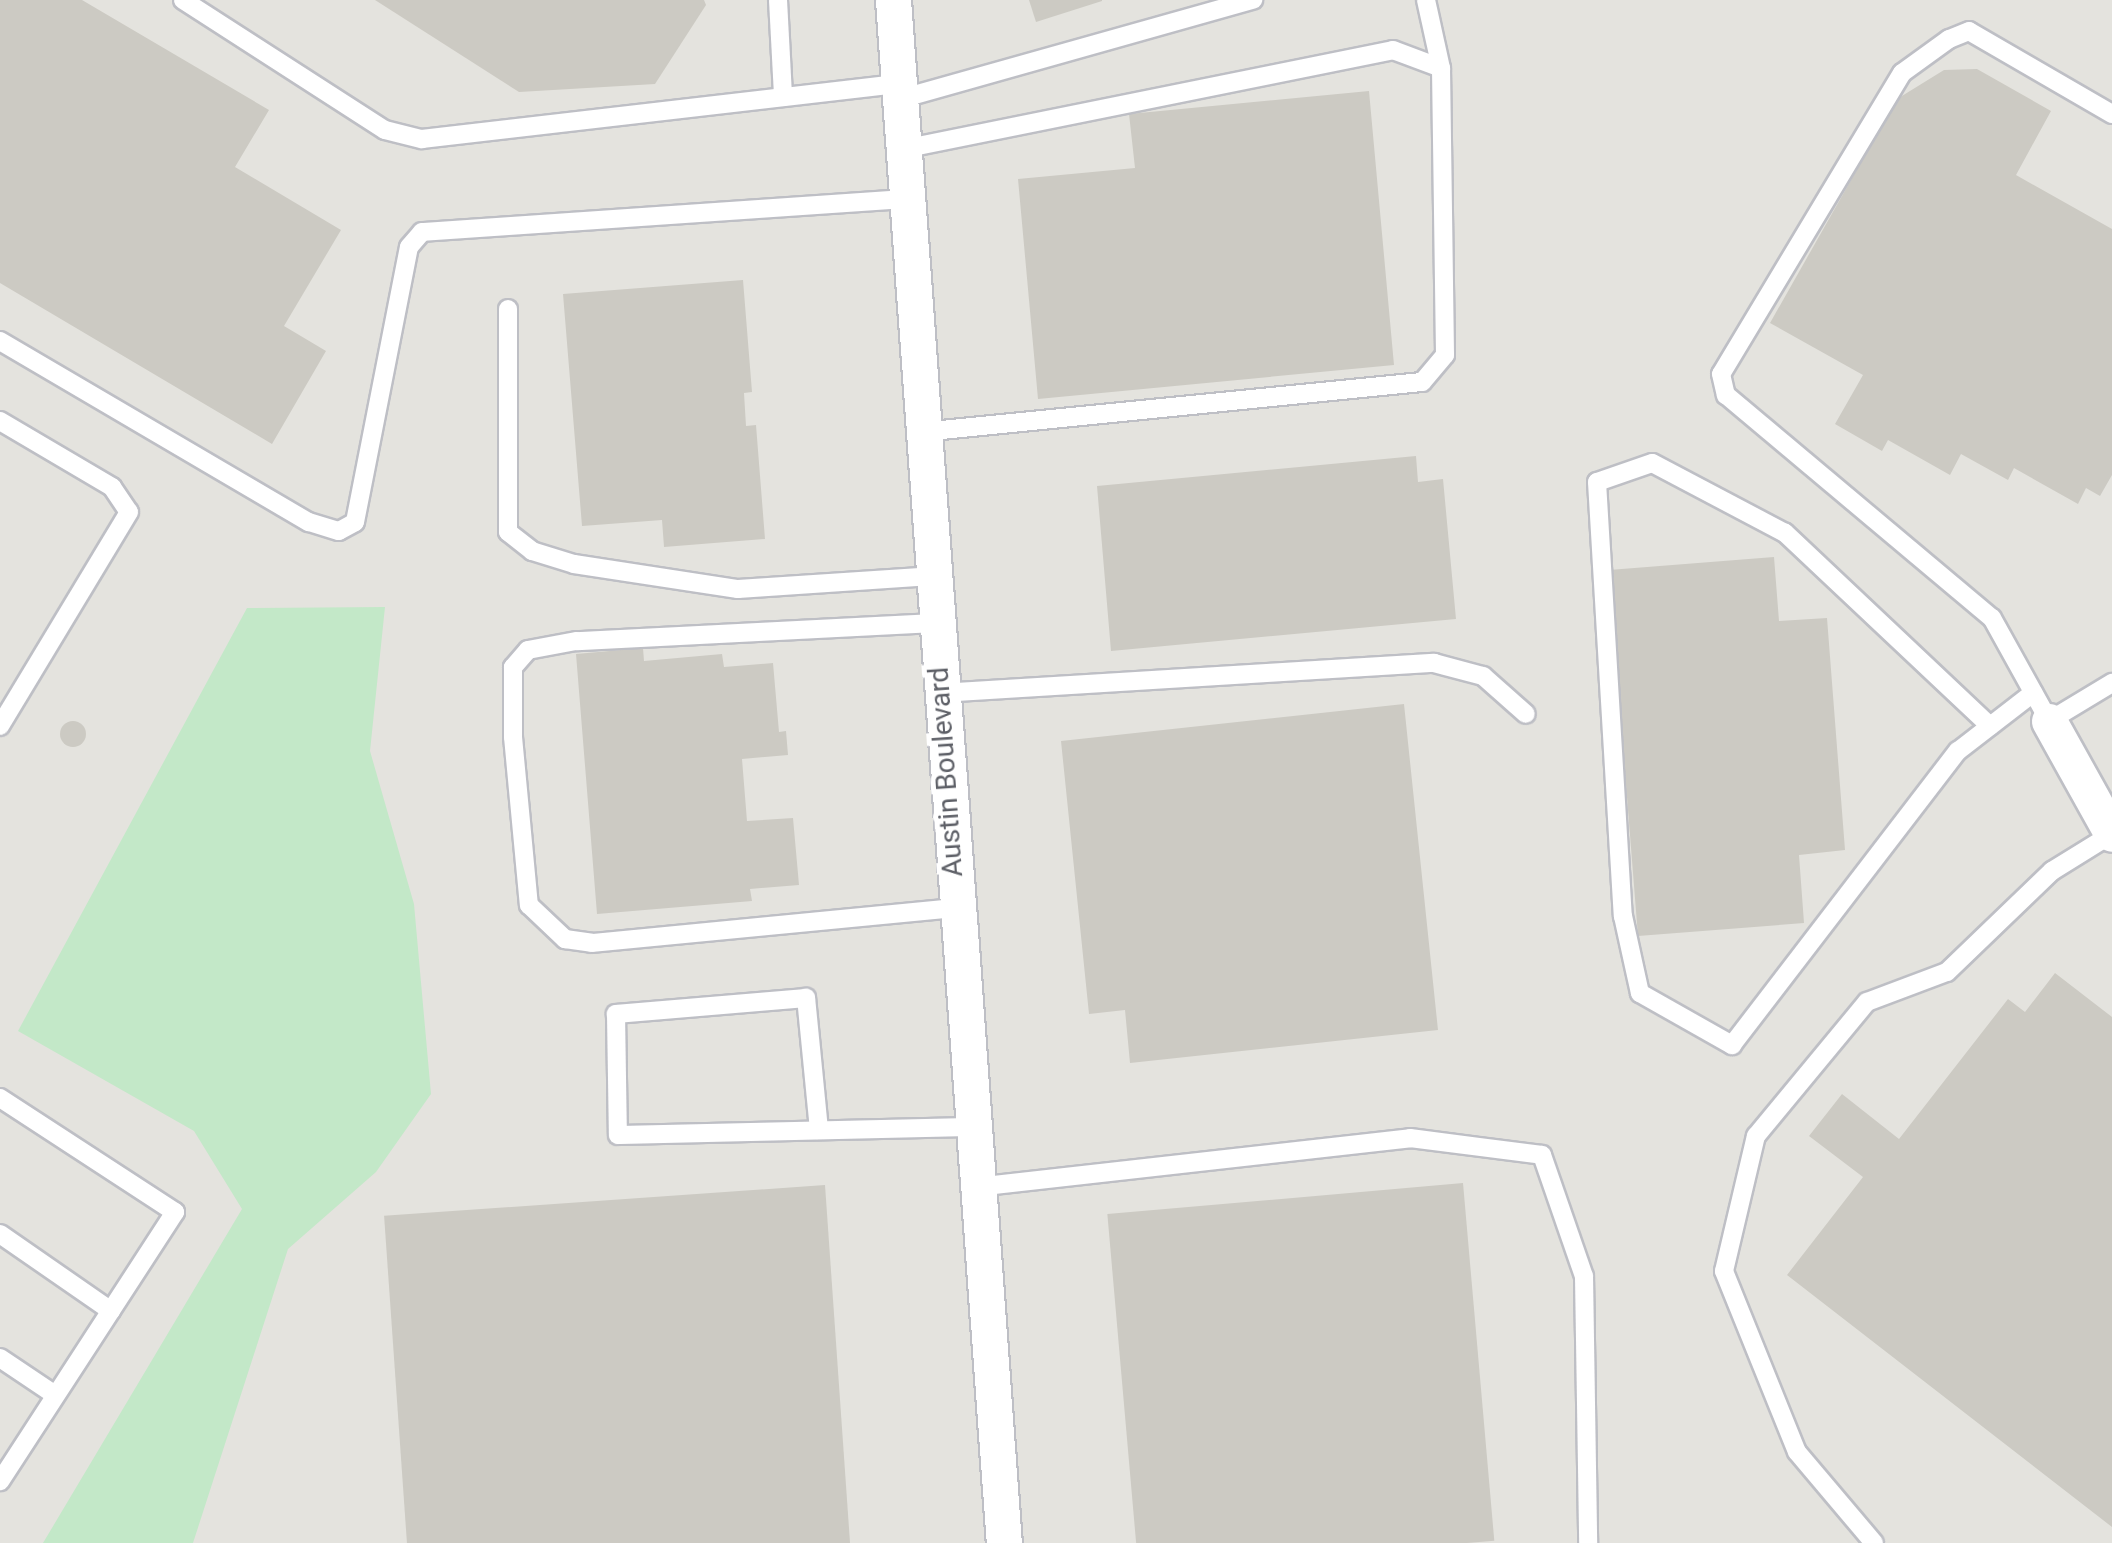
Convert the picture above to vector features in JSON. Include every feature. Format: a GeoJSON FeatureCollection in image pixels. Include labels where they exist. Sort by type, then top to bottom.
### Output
{"type":"FeatureCollection","features":[{"type":"Feature","properties":{"kind":"street","name":"Austin Boulevard"},"geometry":{"type":"LineString","coordinates":[[893,0],[971,1127],[1004,1543]]}},
{"type":"Feature","properties":{"kind":"street"},"geometry":{"type":"LineString","coordinates":[[2041,707],[2112,834]]}},
{"type":"Feature","properties":{"kind":"lane"},"geometry":{"type":"LineString","coordinates":[[183,0],[385,130],[422,139],[783,97],[900,91],[1253,0]]}},
{"type":"Feature","properties":{"kind":"lane"},"geometry":{"type":"LineString","coordinates":[[778,0],[783,97]]}},
{"type":"Feature","properties":{"kind":"lane"},"geometry":{"type":"LineString","coordinates":[[922,432],[1422,382],[1445,354],[1440,68],[1426,0]]}},
{"type":"Feature","properties":{"kind":"lane"},"geometry":{"type":"LineString","coordinates":[[2041,707],[1992,618],[1726,395],[1721,374],[1902,73],[1949,40],[1970,30],[2112,114]]}},
{"type":"Feature","properties":{"kind":"lane"},"geometry":{"type":"LineString","coordinates":[[904,149],[1393,50],[1440,68]]}},
{"type":"Feature","properties":{"kind":"lane"},"geometry":{"type":"LineString","coordinates":[[0,340],[309,522],[339,531],[355,522],[408,247],[422,232],[907,199]]}},
{"type":"Feature","properties":{"kind":"lane"},"geometry":{"type":"LineString","coordinates":[[508,308],[508,532],[532,550],[574,564],[738,588],[932,576]]}},
{"type":"Feature","properties":{"kind":"lane"},"geometry":{"type":"LineString","coordinates":[[0,421],[112,487],[129,512],[0,726]]}},
{"type":"Feature","properties":{"kind":"lane"},"geometry":{"type":"LineString","coordinates":[[1990,726],[1784,533],[1652,462],[1597,482],[1622,916],[1640,993],[1732,1045],[1958,750],[1990,726],[2112,683]]}},
{"type":"Feature","properties":{"kind":"lane"},"geometry":{"type":"LineString","coordinates":[[935,623],[576,641],[528,650],[513,667],[513,737],[529,905],[565,939],[592,942],[956,908]]}},
{"type":"Feature","properties":{"kind":"lane"},"geometry":{"type":"LineString","coordinates":[[940,693],[1434,663],[1483,676],[1526,714]]}},
{"type":"Feature","properties":{"kind":"lane"},"geometry":{"type":"LineString","coordinates":[[1874,1543],[1797,1452],[1724,1271],[1756,1136],[1867,1002],[1947,972],[2052,872],[2112,834]]}},
{"type":"Feature","properties":{"kind":"lane"},"geometry":{"type":"LineString","coordinates":[[819,1130],[806,998],[616,1014],[618,1135],[971,1127]]}},
{"type":"Feature","properties":{"kind":"lane"},"geometry":{"type":"LineString","coordinates":[[0,1098],[176,1212],[0,1481]]}},
{"type":"Feature","properties":{"kind":"lane"},"geometry":{"type":"LineString","coordinates":[[976,1187],[1410,1138],[1542,1155],[1584,1276],[1588,1543]]}},
{"type":"Feature","properties":{"kind":"lane"},"geometry":{"type":"LineString","coordinates":[[0,1234],[111,1311]]}},
{"type":"Feature","properties":{"kind":"lane"},"geometry":{"type":"LineString","coordinates":[[0,1358],[55,1395]]}},
{"type":"Feature","properties":{"kind":"shaded area"},"geometry":{"type":"Polygon","coordinates":[[[0,0],[2112,0],[2112,1543],[0,1543],[0,0]]]}},
{"type":"Feature","properties":{"kind":"green space"},"geometry":{"type":"Polygon","coordinates":[[[385,607],[370,751],[414,904],[431,1094],[376,1172],[288,1249],[193,1543],[43,1543],[242,1209],[194,1131],[18,1031],[247,608],[385,607]]]}},
{"type":"Feature","properties":{"kind":"building"},"geometry":{"type":"Polygon","coordinates":[[[0,0],[82,0],[269,110],[235,167],[341,230],[284,326],[326,351],[272,444],[0,283],[0,0]]]}},
{"type":"Feature","properties":{"kind":"building"},"geometry":{"type":"Polygon","coordinates":[[[375,0],[704,0],[706,5],[655,84],[519,92],[375,0]]]}},
{"type":"Feature","properties":{"kind":"building"},"geometry":{"type":"Polygon","coordinates":[[[1029,0],[1102,0],[1102,1],[1036,22],[1029,0]]]}},
{"type":"Feature","properties":{"kind":"building"},"geometry":{"type":"Polygon","coordinates":[[[1977,69],[2051,111],[2016,175],[2112,229],[2112,475],[2100,496],[2086,488],[2078,504],[2014,468],[2008,480],[1961,454],[1950,475],[1888,440],[1882,451],[1835,424],[1863,375],[1770,323],[1897,99],[1944,70],[1977,69]]]}},
{"type":"Feature","properties":{"kind":"building"},"geometry":{"type":"Polygon","coordinates":[[[1369,91],[1394,365],[1038,399],[1018,179],[1135,168],[1129,114],[1369,91]]]}},
{"type":"Feature","properties":{"kind":"building"},"geometry":{"type":"Polygon","coordinates":[[[743,280],[752,392],[744,393],[746,426],[756,425],[765,539],[664,547],[662,520],[582,526],[563,294],[743,280]]]}},
{"type":"Feature","properties":{"kind":"building"},"geometry":{"type":"Polygon","coordinates":[[[1416,456],[1418,482],[1443,479],[1456,619],[1111,651],[1097,486],[1416,456]]]}},
{"type":"Feature","properties":{"kind":"building"},"geometry":{"type":"Polygon","coordinates":[[[1774,557],[1779,621],[1827,618],[1845,850],[1799,855],[1804,923],[1638,936],[1609,570],[1774,557]]]}},
{"type":"Feature","properties":{"kind":"building"},"geometry":{"type":"Polygon","coordinates":[[[643,648],[644,661],[722,654],[724,667],[773,663],[779,732],[786,731],[788,755],[742,759],[747,821],[793,818],[799,885],[750,889],[752,901],[597,914],[576,654],[643,648]]]}},
{"type":"Feature","properties":{"kind":"building"},"geometry":{"type":"Polygon","coordinates":[[[1404,704],[1438,1030],[1130,1063],[1125,1010],[1089,1014],[1061,741],[1404,704]]]}},
{"type":"Feature","properties":{"kind":"building"},"geometry":{"type":"Polygon","coordinates":[[[73,721],[82,725],[86,734],[82,743],[73,747],[64,743],[60,734],[64,725],[73,721]]]}},
{"type":"Feature","properties":{"kind":"building"},"geometry":{"type":"Polygon","coordinates":[[[2055,973],[2112,1017],[2112,1527],[1787,1275],[1863,1177],[1809,1136],[1842,1094],[1899,1139],[2008,999],[2025,1012],[2055,973]]]}},
{"type":"Feature","properties":{"kind":"building"},"geometry":{"type":"Polygon","coordinates":[[[1463,1183],[1494,1541],[1136,1543],[1107,1214],[1463,1183]]]}},
{"type":"Feature","properties":{"kind":"building"},"geometry":{"type":"Polygon","coordinates":[[[825,1185],[850,1543],[407,1543],[384,1216],[825,1185]]]}}]}
